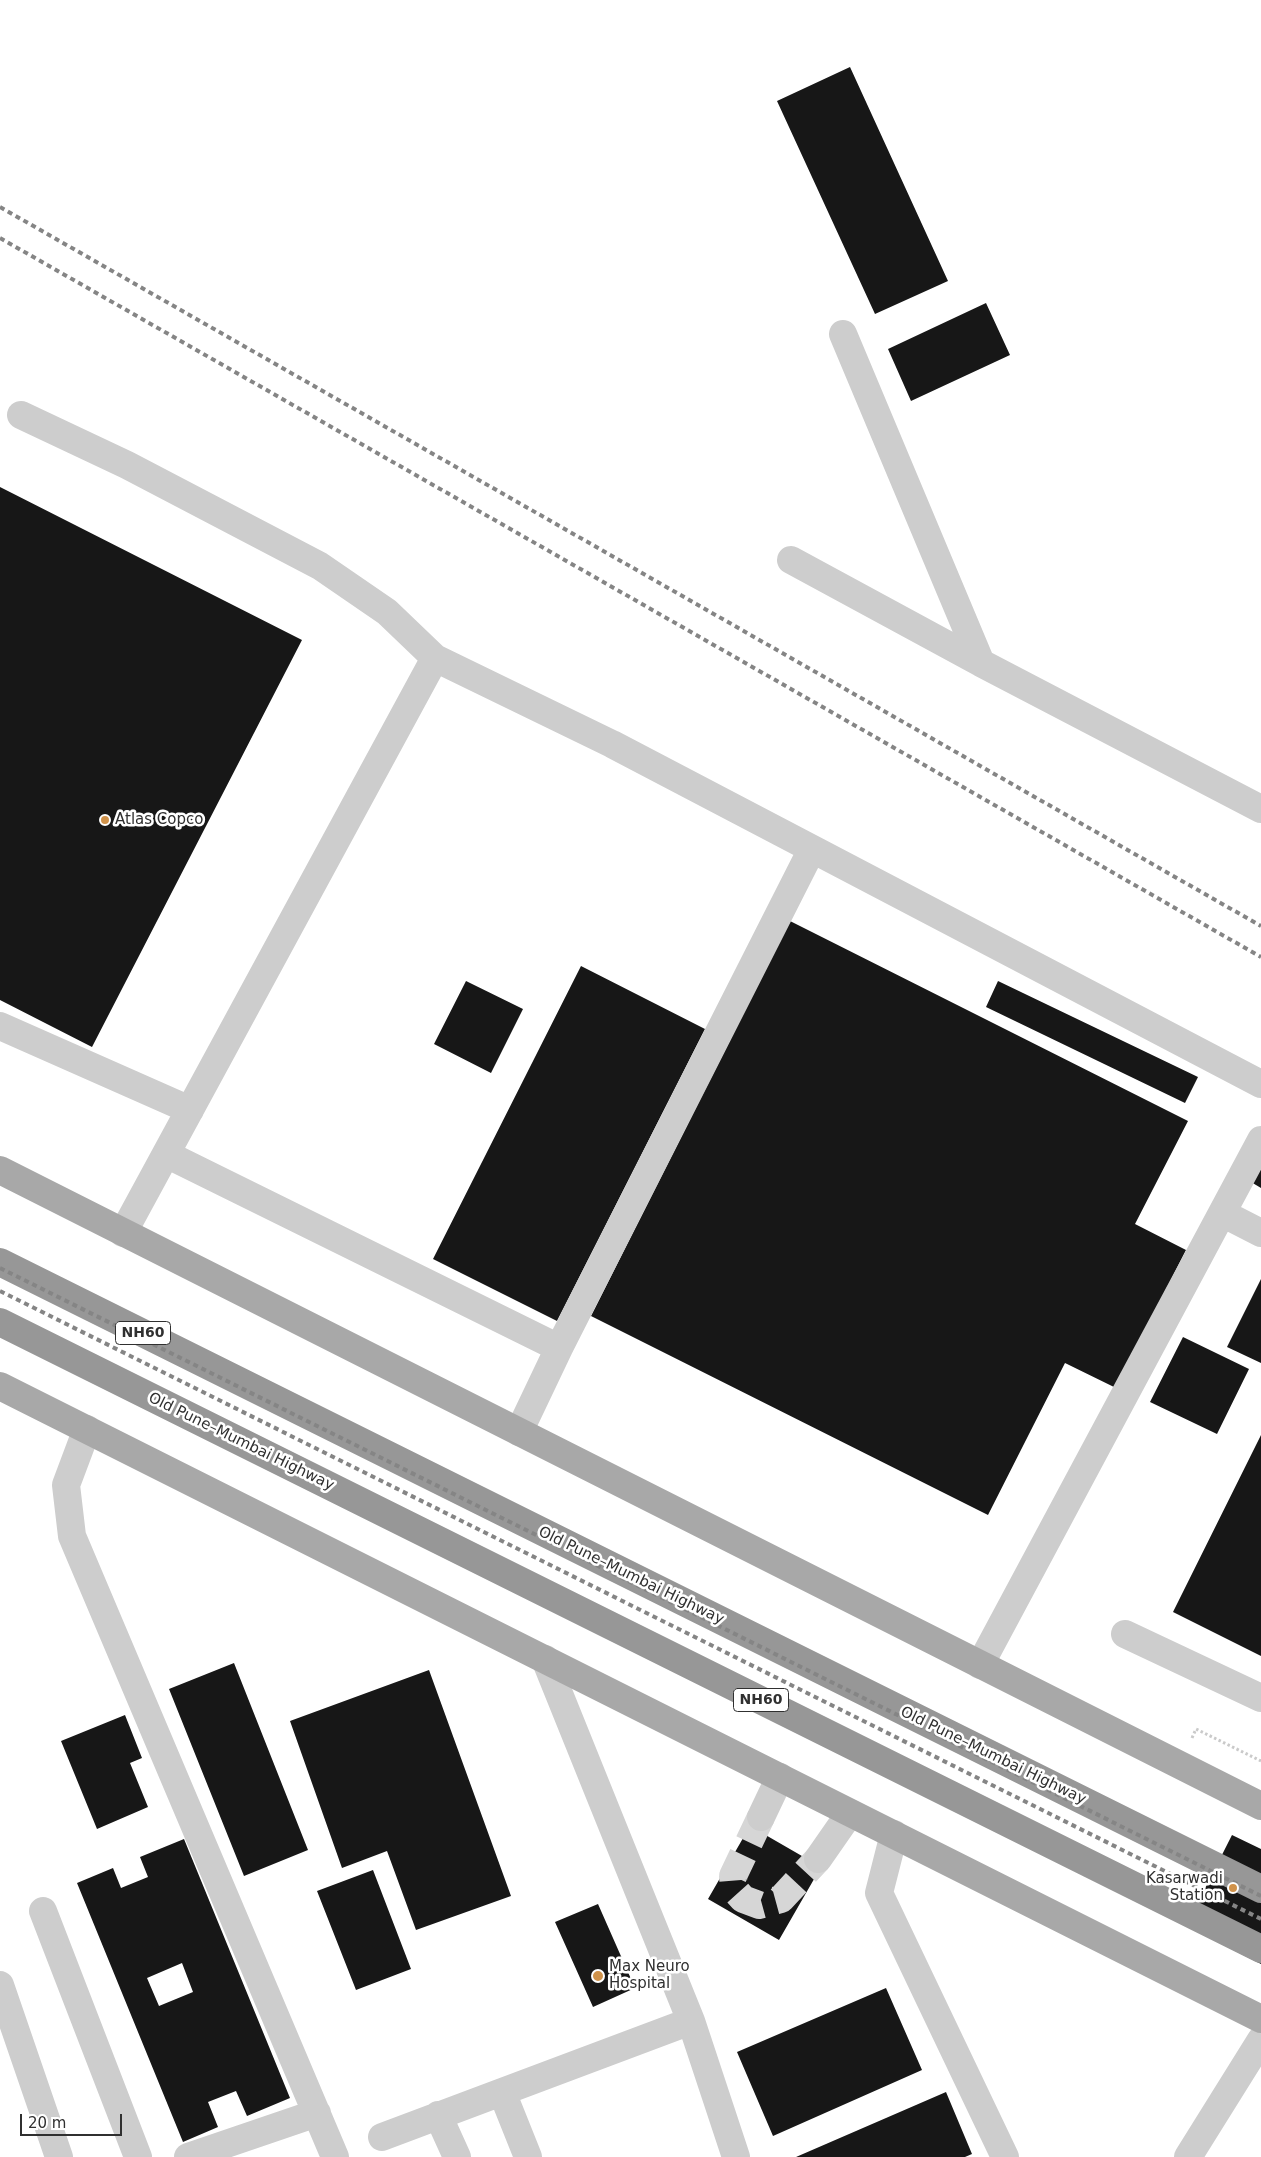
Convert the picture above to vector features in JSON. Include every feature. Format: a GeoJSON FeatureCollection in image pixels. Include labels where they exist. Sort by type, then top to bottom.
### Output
{"type":"FeatureCollection","features":[{"type":"Feature","properties":{"kind":"highway","name":"Old Pune–Mumbai Highway"},"geometry":{"type":"LineString","coordinates":[[0,1262],[1261,1889]]}},
{"type":"Feature","properties":{"kind":"highway","name":"Old Pune–Mumbai Highway"},"geometry":{"type":"LineString","coordinates":[[0,1322],[1261,1949]]}},
{"type":"Feature","properties":{"kind":"main road"},"geometry":{"type":"LineString","coordinates":[[0,1170],[1261,1806]]}},
{"type":"Feature","properties":{"kind":"main road"},"geometry":{"type":"LineString","coordinates":[[0,1386],[1261,2019]]}},
{"type":"Feature","properties":{"kind":"street"},"geometry":{"type":"LineString","coordinates":[[842,334],[981,663]]}},
{"type":"Feature","properties":{"kind":"street"},"geometry":{"type":"LineString","coordinates":[[21,415],[127,465],[320,566],[387,612],[435,658],[612,744],[1261,1084]]}},
{"type":"Feature","properties":{"kind":"street"},"geometry":{"type":"LineString","coordinates":[[791,560],[981,663],[1261,809]]}},
{"type":"Feature","properties":{"kind":"street"},"geometry":{"type":"LineString","coordinates":[[124,1233],[435,658]]}},
{"type":"Feature","properties":{"kind":"street"},"geometry":{"type":"LineString","coordinates":[[519,1432],[559,1348],[812,849]]}},
{"type":"Feature","properties":{"kind":"street"},"geometry":{"type":"LineString","coordinates":[[0,1026],[190,1110]]}},
{"type":"Feature","properties":{"kind":"street"},"geometry":{"type":"LineString","coordinates":[[980,1665],[1261,1140]]}},
{"type":"Feature","properties":{"kind":"street"},"geometry":{"type":"LineString","coordinates":[[166,1154],[559,1348]]}},
{"type":"Feature","properties":{"kind":"street"},"geometry":{"type":"LineString","coordinates":[[1222,1213],[1261,1233]]}},
{"type":"Feature","properties":{"kind":"street"},"geometry":{"type":"LineString","coordinates":[[87,1429],[66,1485],[72,1536],[335,2157]]}},
{"type":"Feature","properties":{"kind":"street"},"geometry":{"type":"LineString","coordinates":[[1125,1634],[1261,1698]]}},
{"type":"Feature","properties":{"kind":"street"},"geometry":{"type":"LineString","coordinates":[[545,1659],[691,2021],[736,2157]]}},
{"type":"Feature","properties":{"kind":"street"},"geometry":{"type":"LineString","coordinates":[[761,1817],[780,1777]]}},
{"type":"Feature","properties":{"kind":"street"},"geometry":{"type":"LineString","coordinates":[[818,1859],[850,1813]]}},
{"type":"Feature","properties":{"kind":"street"},"geometry":{"type":"LineString","coordinates":[[894,1834],[879,1893],[1006,2157]]}},
{"type":"Feature","properties":{"kind":"street"},"geometry":{"type":"LineString","coordinates":[[42,1911],[138,2157]]}},
{"type":"Feature","properties":{"kind":"street"},"geometry":{"type":"LineString","coordinates":[[0,1985],[60,2157]]}},
{"type":"Feature","properties":{"kind":"street"},"geometry":{"type":"LineString","coordinates":[[382,2137],[691,2021]]}},
{"type":"Feature","properties":{"kind":"street"},"geometry":{"type":"LineString","coordinates":[[1188,2157],[1261,2040]]}},
{"type":"Feature","properties":{"kind":"street"},"geometry":{"type":"LineString","coordinates":[[502,2092],[528,2157]]}},
{"type":"Feature","properties":{"kind":"street"},"geometry":{"type":"LineString","coordinates":[[188,2157],[317,2113]]}},
{"type":"Feature","properties":{"kind":"street"},"geometry":{"type":"LineString","coordinates":[[438,2115],[457,2157]]}},
{"type":"Feature","properties":{"kind":"path"},"geometry":{"type":"LineString","coordinates":[[1196,1729],[1261,1761]]}},
{"type":"Feature","properties":{"kind":"building"},"geometry":{"type":"Polygon","coordinates":[[[850,67],[948,281],[875,314],[777,101],[850,67]]]}},
{"type":"Feature","properties":{"kind":"building"},"geometry":{"type":"Polygon","coordinates":[[[986,303],[1010,355],[911,401],[888,349],[986,303]]]}},
{"type":"Feature","properties":{"kind":"building","name":"Atlas Copco"},"geometry":{"type":"Polygon","coordinates":[[[0,487],[302,640],[92,1047],[0,1000],[0,487]]]}},
{"type":"Feature","properties":{"kind":"building"},"geometry":{"type":"Polygon","coordinates":[[[790,921],[1188,1121],[1135,1224],[1186,1250],[1116,1388],[1065,1363],[988,1515],[591,1316],[790,921]]]}},
{"type":"Feature","properties":{"kind":"building"},"geometry":{"type":"Polygon","coordinates":[[[581,966],[705,1029],[557,1321],[433,1259],[581,966]]]}},
{"type":"Feature","properties":{"kind":"building"},"geometry":{"type":"Polygon","coordinates":[[[466,981],[523,1009],[491,1073],[434,1044],[466,981]]]}},
{"type":"Feature","properties":{"kind":"building"},"geometry":{"type":"Polygon","coordinates":[[[998,981],[1198,1077],[1185,1103],[986,1007],[998,981]]]}},
{"type":"Feature","properties":{"kind":"building"},"geometry":{"type":"Polygon","coordinates":[[[1261,1167],[1261,1188],[1251,1182],[1261,1167]]]}},
{"type":"Feature","properties":{"kind":"building"},"geometry":{"type":"Polygon","coordinates":[[[1261,1279],[1261,1363],[1227,1347],[1261,1279]]]}},
{"type":"Feature","properties":{"kind":"building"},"geometry":{"type":"Polygon","coordinates":[[[1183,1337],[1249,1369],[1217,1434],[1150,1402],[1183,1337]]]}},
{"type":"Feature","properties":{"kind":"building"},"geometry":{"type":"Polygon","coordinates":[[[1261,1435],[1261,1656],[1173,1612],[1261,1435]]]}},
{"type":"Feature","properties":{"kind":"building"},"geometry":{"type":"Polygon","coordinates":[[[234,1663],[308,1850],[244,1876],[169,1689],[234,1663]]]}},
{"type":"Feature","properties":{"kind":"building"},"geometry":{"type":"Polygon","coordinates":[[[429,1670],[511,1896],[416,1930],[387,1851],[342,1868],[290,1721],[429,1670]]]}},
{"type":"Feature","properties":{"kind":"building"},"geometry":{"type":"Polygon","coordinates":[[[125,1715],[142,1758],[130,1763],[148,1807],[97,1829],[61,1741],[125,1715]]]}},
{"type":"Feature","properties":{"kind":"building"},"geometry":{"type":"Polygon","coordinates":[[[750,1826],[821,1867],[779,1940],[708,1899],[750,1826]]]}},
{"type":"Feature","properties":{"kind":"building","name":"Kasarwadi Station"},"geometry":{"type":"Polygon","coordinates":[[[1232,1835],[1261,1849],[1261,1964],[1186,1926],[1232,1835]]]}},
{"type":"Feature","properties":{"kind":"building"},"geometry":{"type":"Polygon","coordinates":[[[184,1839],[290,2098],[247,2116],[236,2091],[208,2102],[218,2127],[183,2142],[77,1883],[113,1868],[121,1888],[148,1877],[140,1857],[184,1839]],[[182,1963],[147,1978],[159,2006],[193,1992],[182,1963]]]}},
{"type":"Feature","properties":{"kind":"building"},"geometry":{"type":"Polygon","coordinates":[[[373,1870],[411,1969],[356,1990],[317,1891],[373,1870]]]}},
{"type":"Feature","properties":{"kind":"building"},"geometry":{"type":"Polygon","coordinates":[[[598,1904],[635,1988],[593,2007],[555,1922],[598,1904]]]}},
{"type":"Feature","properties":{"kind":"building"},"geometry":{"type":"Polygon","coordinates":[[[886,1988],[922,2070],[773,2136],[737,2052],[886,1988]]]}},
{"type":"Feature","properties":{"kind":"building"},"geometry":{"type":"Polygon","coordinates":[[[946,2092],[972,2154],[965,2157],[796,2157],[946,2092]]]}},
{"type":"Feature","properties":{"kind":"tunnel"},"geometry":{"type":"LineString","coordinates":[[761,1817],[733,1876],[734,1889],[743,1899],[759,1905],[781,1899],[818,1859]]}},
{"type":"Feature","properties":{"kind":"railway"},"geometry":{"type":"LineString","coordinates":[[0,207],[1261,926]]}},
{"type":"Feature","properties":{"kind":"railway"},"geometry":{"type":"LineString","coordinates":[[0,238],[1261,957]]}},
{"type":"Feature","properties":{"kind":"railway"},"geometry":{"type":"LineString","coordinates":[[0,1268],[1261,1896]]}},
{"type":"Feature","properties":{"kind":"railway"},"geometry":{"type":"LineString","coordinates":[[0,1291],[1261,1919]]}},
{"type":"Feature","properties":{"kind":"place","name":"Atlas Copco"},"geometry":{"type":"Point","coordinates":[105,820]}},
{"type":"Feature","properties":{"kind":"place","name":"Kasarwadi Station"},"geometry":{"type":"Point","coordinates":[1233,1888]}},
{"type":"Feature","properties":{"kind":"place","name":"Max Neuro Hospital"},"geometry":{"type":"Point","coordinates":[598,1976]}}]}
